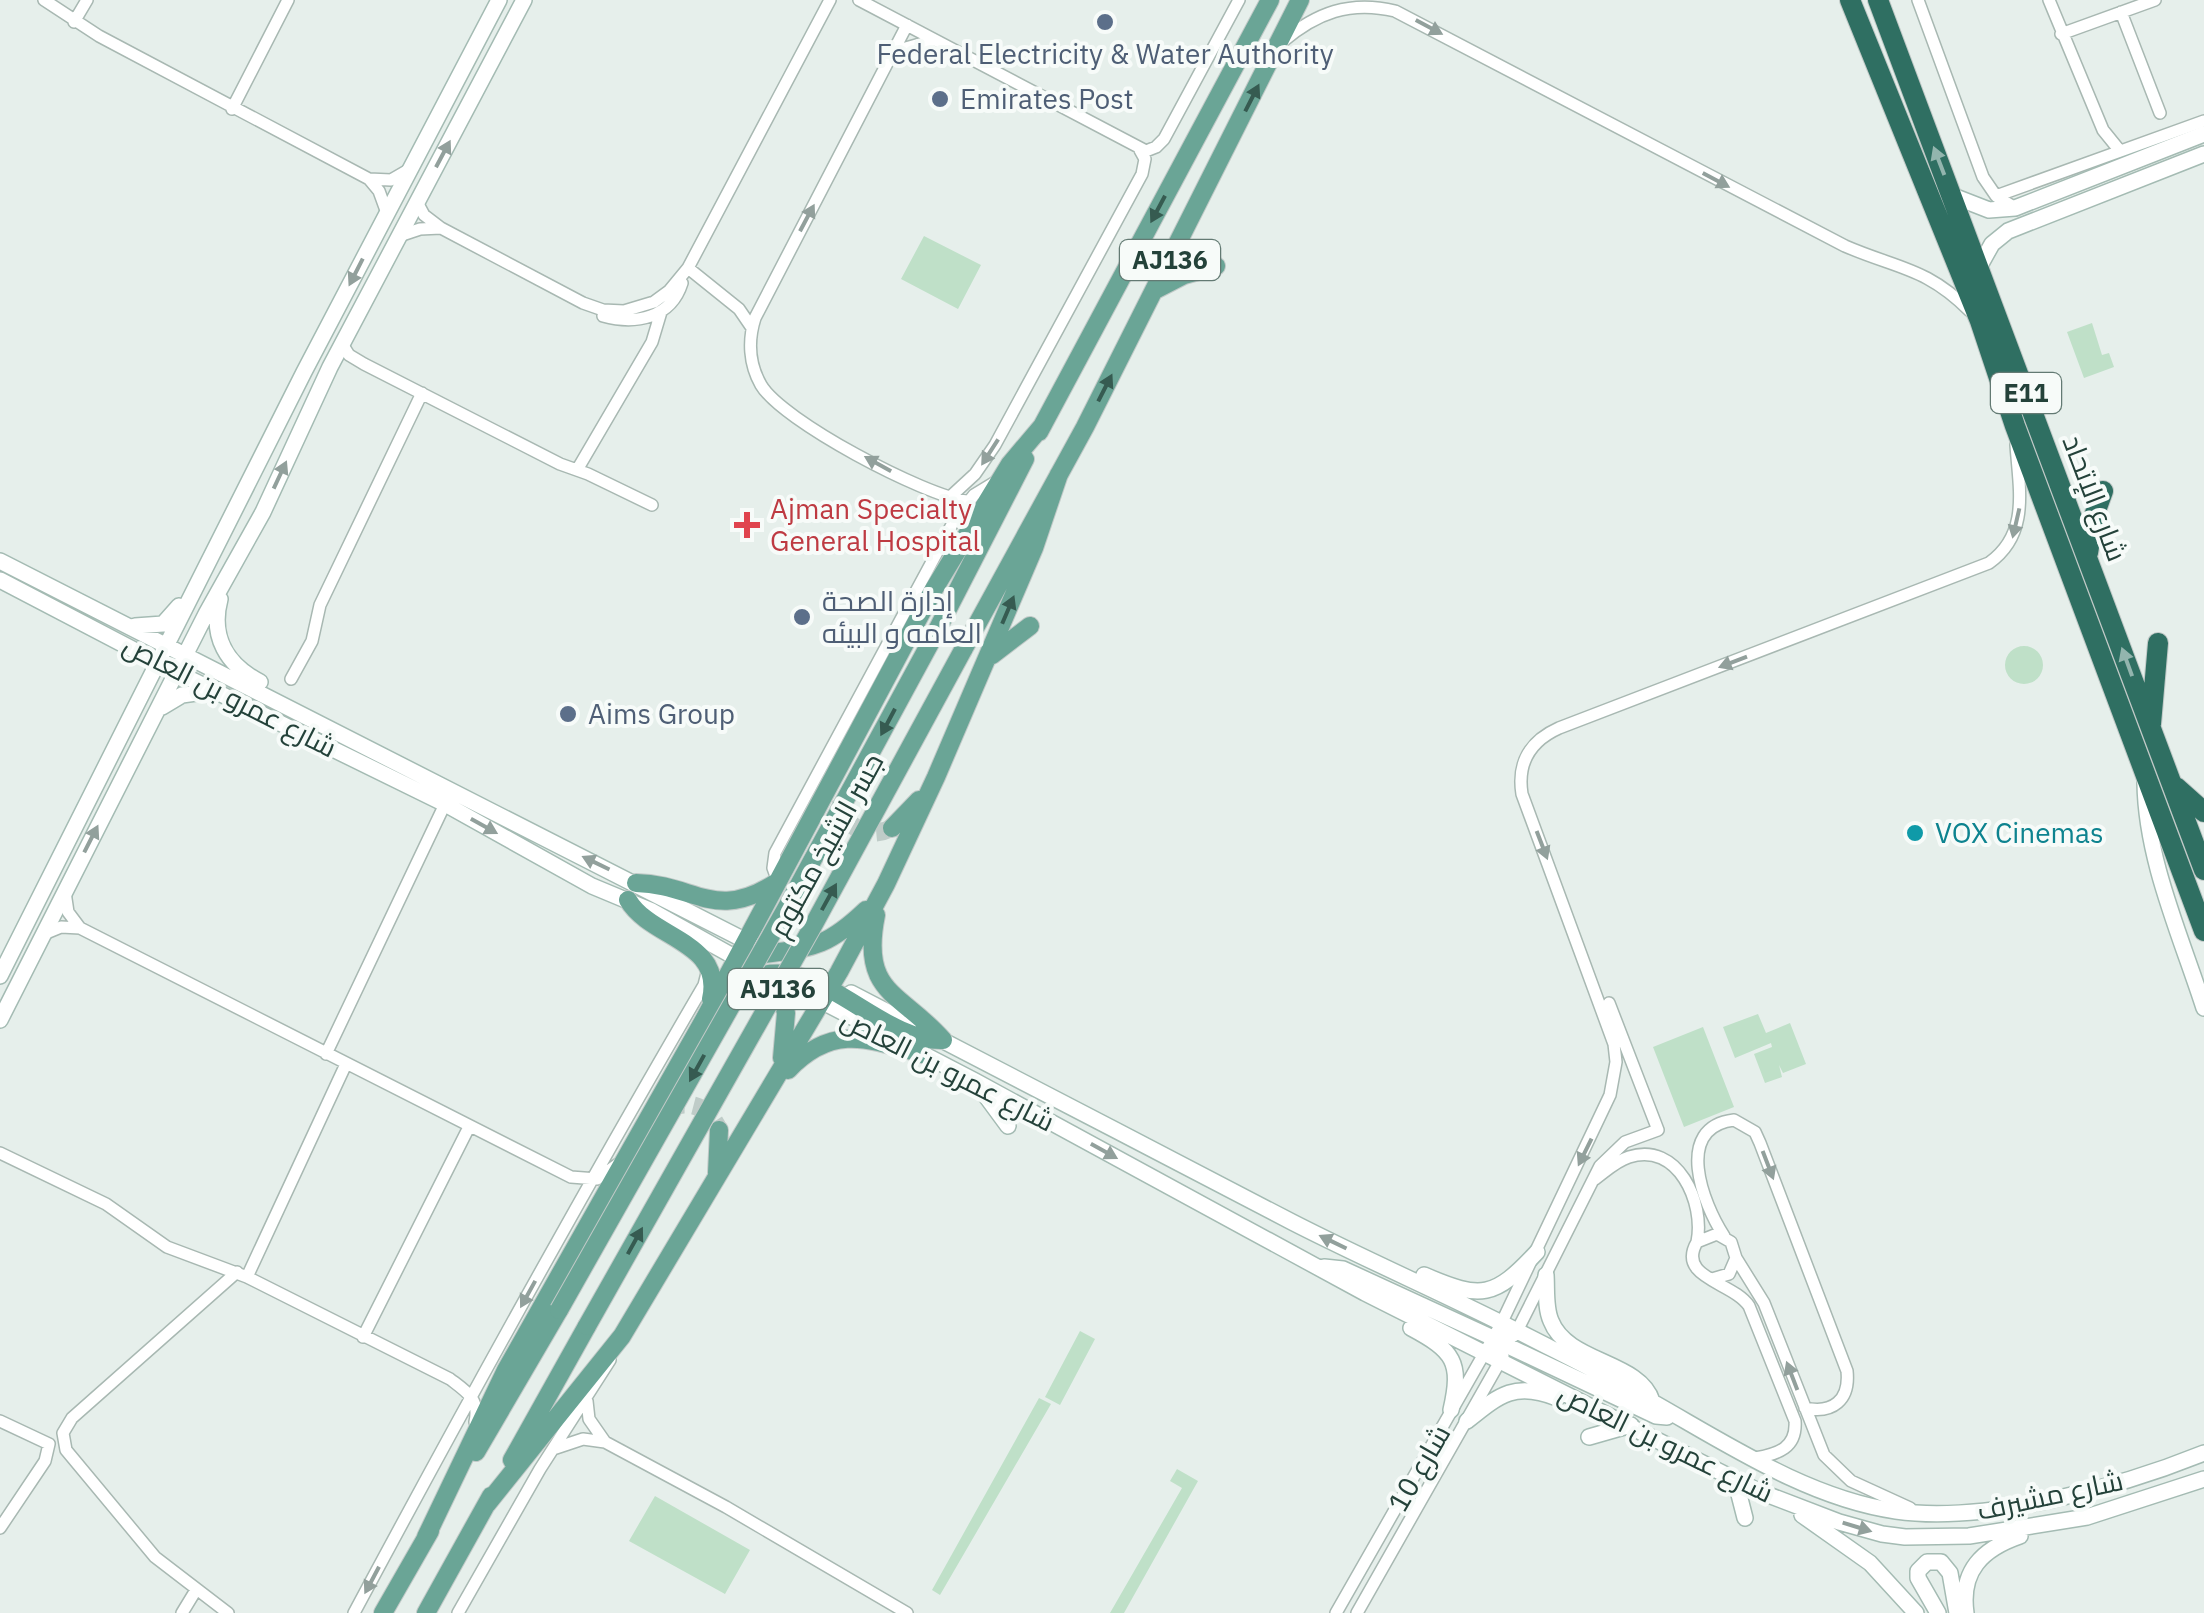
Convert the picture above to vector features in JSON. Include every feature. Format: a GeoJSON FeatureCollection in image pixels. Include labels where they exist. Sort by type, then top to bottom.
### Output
{"type":"FeatureCollection","features":[{"type":"Feature","properties":{"kind":"highway","name":"شارع الإتحاد"},"geometry":{"type":"LineString","coordinates":[[1850,0],[1980,321],[2015,426],[2204,931]]}},
{"type":"Feature","properties":{"kind":"highway","name":"شارع الإتحاد"},"geometry":{"type":"LineString","coordinates":[[1878,0],[1890,10],[1978,269],[2204,870]]}},
{"type":"Feature","properties":{"kind":"highway"},"geometry":{"type":"LineString","coordinates":[[2087,555],[2103,491]]}},
{"type":"Feature","properties":{"kind":"highway"},"geometry":{"type":"LineString","coordinates":[[2151,726],[2158,643]]}},
{"type":"Feature","properties":{"kind":"highway"},"geometry":{"type":"LineString","coordinates":[[2175,786],[2204,812]]}},
{"type":"Feature","properties":{"kind":"main road"},"geometry":{"type":"LineString","coordinates":[[0,976],[386,213],[500,0]]}},
{"type":"Feature","properties":{"kind":"main road"},"geometry":{"type":"LineString","coordinates":[[304,714],[283,695],[235,666],[220,640],[216,621],[219,601],[342,344],[524,0]]}},
{"type":"Feature","properties":{"kind":"main road","name":"AJ136"},"geometry":{"type":"LineString","coordinates":[[1042,424],[1270,0]]}},
{"type":"Feature","properties":{"kind":"main road","name":"AJ136"},"geometry":{"type":"LineString","coordinates":[[1059,474],[1300,0]]}},
{"type":"Feature","properties":{"kind":"main road"},"geometry":{"type":"LineString","coordinates":[[1953,196],[1989,210],[2015,208],[2204,134]]}},
{"type":"Feature","properties":{"kind":"main road"},"geometry":{"type":"LineString","coordinates":[[2127,148],[2159,152]]}},
{"type":"Feature","properties":{"kind":"main road"},"geometry":{"type":"LineString","coordinates":[[1978,269],[1999,237],[2204,154]]}},
{"type":"Feature","properties":{"kind":"main road"},"geometry":{"type":"LineString","coordinates":[[2073,186],[2096,160]]}},
{"type":"Feature","properties":{"kind":"main road"},"geometry":{"type":"LineString","coordinates":[[2034,200],[2032,210],[2041,218]]}},
{"type":"Feature","properties":{"kind":"main road"},"geometry":{"type":"LineString","coordinates":[[1154,290],[1184,275],[1216,266]]}},
{"type":"Feature","properties":{"kind":"main road"},"geometry":{"type":"LineString","coordinates":[[426,1537],[470,1440],[543,1301],[705,1018],[934,589],[1001,478],[1042,424]]}},
{"type":"Feature","properties":{"kind":"main road","name":"جسر الشيخ مكتوم"},"geometry":{"type":"LineString","coordinates":[[426,1537],[560,1310],[787,907],[934,636],[1042,424]]}},
{"type":"Feature","properties":{"kind":"main road"},"geometry":{"type":"LineString","coordinates":[[487,1504],[622,1336],[827,998],[936,777],[1042,530],[1059,474]]}},
{"type":"Feature","properties":{"kind":"main road","name":"جسر الشيخ مكتوم"},"geometry":{"type":"LineString","coordinates":[[487,1504],[805,941],[1059,474]]}},
{"type":"Feature","properties":{"kind":"main road"},"geometry":{"type":"LineString","coordinates":[[0,1020],[186,654],[251,535]]}},
{"type":"Feature","properties":{"kind":"main road","name":"شارع عمرو بن العاص"},"geometry":{"type":"LineString","coordinates":[[0,561],[420,776],[632,892],[736,958]]}},
{"type":"Feature","properties":{"kind":"main road","name":"شارع عمرو بن العاص"},"geometry":{"type":"LineString","coordinates":[[0,580],[178,673],[445,804],[582,880],[632,892],[744,940]]}},
{"type":"Feature","properties":{"kind":"main road"},"geometry":{"type":"LineString","coordinates":[[130,626],[162,624],[194,588]]}},
{"type":"Feature","properties":{"kind":"main road"},"geometry":{"type":"LineString","coordinates":[[988,658],[1030,626]]}},
{"type":"Feature","properties":{"kind":"main road"},"geometry":{"type":"LineString","coordinates":[[124,643],[139,660],[143,691]]}},
{"type":"Feature","properties":{"kind":"main road"},"geometry":{"type":"LineString","coordinates":[[866,684],[870,710]]}},
{"type":"Feature","properties":{"kind":"main road"},"geometry":{"type":"LineString","coordinates":[[159,710],[191,692],[218,692]]}},
{"type":"Feature","properties":{"kind":"main road"},"geometry":{"type":"LineString","coordinates":[[841,800],[848,753]]}},
{"type":"Feature","properties":{"kind":"main road"},"geometry":{"type":"LineString","coordinates":[[892,828],[936,777]]}},
{"type":"Feature","properties":{"kind":"main road","name":"شارع الإتحاد"},"geometry":{"type":"LineString","coordinates":[[2145,779],[2146,816],[2154,854],[2204,1008]]}},
{"type":"Feature","properties":{"kind":"main road"},"geometry":{"type":"LineString","coordinates":[[806,797],[814,817]]}},
{"type":"Feature","properties":{"kind":"main road"},"geometry":{"type":"LineString","coordinates":[[705,1018],[713,986],[708,964],[698,952],[643,918],[632,892],[659,886],[700,900],[727,902],[754,895],[778,882]]}},
{"type":"Feature","properties":{"kind":"main road"},"geometry":{"type":"LineString","coordinates":[[775,1081],[786,1038],[772,919],[772,896],[778,882]]}},
{"type":"Feature","properties":{"kind":"main road"},"geometry":{"type":"LineString","coordinates":[[705,1018],[731,990],[834,938],[879,898]]}},
{"type":"Feature","properties":{"kind":"main road"},"geometry":{"type":"LineString","coordinates":[[879,898],[872,946],[879,978],[890,995],[943,1040]]}},
{"type":"Feature","properties":{"kind":"main road"},"geometry":{"type":"LineString","coordinates":[[744,940],[827,998],[914,1034],[943,1040]]}},
{"type":"Feature","properties":{"kind":"main road"},"geometry":{"type":"LineString","coordinates":[[736,958],[778,965]]}},
{"type":"Feature","properties":{"kind":"main road"},"geometry":{"type":"LineString","coordinates":[[731,990],[750,984],[760,986],[777,996],[786,1013]]}},
{"type":"Feature","properties":{"kind":"main road","name":"شارع عمرو بن العاص"},"geometry":{"type":"LineString","coordinates":[[827,998],[922,1054],[1365,1294],[1493,1338],[1517,1331],[1756,1458],[1838,1496],[1893,1511]]}},
{"type":"Feature","properties":{"kind":"main road"},"geometry":{"type":"LineString","coordinates":[[775,1081],[808,1052],[832,1040],[866,1038],[922,1054]]}},
{"type":"Feature","properties":{"kind":"main road","name":"شارع عمرو بن العاص"},"geometry":{"type":"LineString","coordinates":[[943,1040],[1380,1264],[1493,1338],[1500,1362],[1778,1499],[1862,1530],[1905,1537]]}},
{"type":"Feature","properties":{"kind":"main road"},"geometry":{"type":"LineString","coordinates":[[975,1081],[1008,1126]]}},
{"type":"Feature","properties":{"kind":"main road"},"geometry":{"type":"LineString","coordinates":[[644,1124],[667,1108]]}},
{"type":"Feature","properties":{"kind":"main road"},"geometry":{"type":"LineString","coordinates":[[716,1178],[719,1130]]}},
{"type":"Feature","properties":{"kind":"main road"},"geometry":{"type":"LineString","coordinates":[[1160,1202],[1178,1192]]}},
{"type":"Feature","properties":{"kind":"main road"},"geometry":{"type":"LineString","coordinates":[[1380,1264],[1401,1265],[1453,1288],[1481,1293],[1499,1289],[1537,1252]]}},
{"type":"Feature","properties":{"kind":"main road"},"geometry":{"type":"LineString","coordinates":[[1320,1267],[1343,1269],[1656,1416],[1676,1416]]}},
{"type":"Feature","properties":{"kind":"main road"},"geometry":{"type":"LineString","coordinates":[[1546,1275],[1550,1320],[1562,1338],[1640,1382],[1652,1402]]}},
{"type":"Feature","properties":{"kind":"main road"},"geometry":{"type":"LineString","coordinates":[[1365,1294],[1375,1308],[1438,1343],[1453,1359],[1457,1378],[1452,1410]]}},
{"type":"Feature","properties":{"kind":"main road"},"geometry":{"type":"LineString","coordinates":[[1466,1420],[1497,1397],[1521,1389],[1578,1406],[1592,1405]]}},
{"type":"Feature","properties":{"kind":"main road"},"geometry":{"type":"LineString","coordinates":[[1590,1437],[1631,1425]]}},
{"type":"Feature","properties":{"kind":"main road","name":"شارع مشيرف"},"geometry":{"type":"LineString","coordinates":[[1893,1511],[1978,1512],[2032,1504],[2142,1475],[2204,1453]]}},
{"type":"Feature","properties":{"kind":"main road"},"geometry":{"type":"LineString","coordinates":[[2172,1491],[2180,1481],[2204,1471]]}},
{"type":"Feature","properties":{"kind":"main road"},"geometry":{"type":"LineString","coordinates":[[1735,1479],[1745,1518]]}},
{"type":"Feature","properties":{"kind":"main road","name":"شارع مشيرف"},"geometry":{"type":"LineString","coordinates":[[1905,1537],[1969,1536],[2059,1523],[2115,1510],[2204,1479]]}},
{"type":"Feature","properties":{"kind":"main road"},"geometry":{"type":"LineString","coordinates":[[2172,1491],[2204,1490]]}},
{"type":"Feature","properties":{"kind":"main road"},"geometry":{"type":"LineString","coordinates":[[1778,1499],[1870,1564],[1916,1613]]}},
{"type":"Feature","properties":{"kind":"main road","name":"AJ136"},"geometry":{"type":"LineString","coordinates":[[426,1613],[487,1504]]}},
{"type":"Feature","properties":{"kind":"main road"},"geometry":{"type":"LineString","coordinates":[[1966,1613],[1968,1574],[1987,1551],[1999,1543],[2059,1523]]}},
{"type":"Feature","properties":{"kind":"main road","name":"AJ136"},"geometry":{"type":"LineString","coordinates":[[383,1613],[426,1537]]}},
{"type":"Feature","properties":{"kind":"main road"},"geometry":{"type":"LineString","coordinates":[[1938,1613],[1918,1578],[1926,1562],[1941,1562],[1950,1572],[1957,1613]]}},
{"type":"Feature","properties":{"kind":"street"},"geometry":{"type":"LineString","coordinates":[[44,0],[74,22],[232,109],[370,179],[391,180],[410,169]]}},
{"type":"Feature","properties":{"kind":"street"},"geometry":{"type":"LineString","coordinates":[[74,22],[86,0]]}},
{"type":"Feature","properties":{"kind":"street"},"geometry":{"type":"LineString","coordinates":[[232,109],[288,0]]}},
{"type":"Feature","properties":{"kind":"street"},"geometry":{"type":"LineString","coordinates":[[577,470],[656,334],[662,312],[678,294],[830,0]]}},
{"type":"Feature","properties":{"kind":"street"},"geometry":{"type":"LineString","coordinates":[[859,0],[1140,150],[1151,150],[1164,139],[1238,0]]}},
{"type":"Feature","properties":{"kind":"street"},"geometry":{"type":"LineString","coordinates":[[1918,0],[1983,177],[1996,196],[2015,208]]}},
{"type":"Feature","properties":{"kind":"street"},"geometry":{"type":"LineString","coordinates":[[2049,0],[2103,130],[2127,148]]}},
{"type":"Feature","properties":{"kind":"street"},"geometry":{"type":"LineString","coordinates":[[2062,34],[2154,0]]}},
{"type":"Feature","properties":{"kind":"street"},"geometry":{"type":"LineString","coordinates":[[1278,45],[1310,19],[1339,6],[1371,4],[1396,11],[1845,246],[1918,271],[1980,321]]}},
{"type":"Feature","properties":{"kind":"street"},"geometry":{"type":"LineString","coordinates":[[2121,12],[2160,114]]}},
{"type":"Feature","properties":{"kind":"street"},"geometry":{"type":"LineString","coordinates":[[907,25],[752,328],[753,367],[761,385],[780,407],[925,490],[967,501]]}},
{"type":"Feature","properties":{"kind":"street"},"geometry":{"type":"LineString","coordinates":[[896,51],[937,40]]}},
{"type":"Feature","properties":{"kind":"street"},"geometry":{"type":"LineString","coordinates":[[1996,196],[2204,121]]}},
{"type":"Feature","properties":{"kind":"street"},"geometry":{"type":"LineString","coordinates":[[2096,160],[2103,130]]}},
{"type":"Feature","properties":{"kind":"street"},"geometry":{"type":"LineString","coordinates":[[950,498],[996,446],[1142,174],[1145,160],[1140,150]]}},
{"type":"Feature","properties":{"kind":"street"},"geometry":{"type":"LineString","coordinates":[[370,179],[386,213]]}},
{"type":"Feature","properties":{"kind":"street"},"geometry":{"type":"LineString","coordinates":[[418,202],[424,215],[440,228],[606,317],[662,312]]}},
{"type":"Feature","properties":{"kind":"street"},"geometry":{"type":"LineString","coordinates":[[399,236],[440,228]]}},
{"type":"Feature","properties":{"kind":"street"},"geometry":{"type":"LineString","coordinates":[[642,314],[686,272]]}},
{"type":"Feature","properties":{"kind":"street"},"geometry":{"type":"LineString","coordinates":[[686,272],[739,310],[752,328]]}},
{"type":"Feature","properties":{"kind":"street"},"geometry":{"type":"LineString","coordinates":[[642,314],[643,356]]}},
{"type":"Feature","properties":{"kind":"street"},"geometry":{"type":"LineString","coordinates":[[342,344],[358,361],[560,464],[652,505]]}},
{"type":"Feature","properties":{"kind":"street"},"geometry":{"type":"LineString","coordinates":[[292,679],[314,636],[320,605],[422,393]]}},
{"type":"Feature","properties":{"kind":"street"},"geometry":{"type":"LineString","coordinates":[[1595,986],[1522,794],[1520,780],[1527,753],[1558,728],[1990,562],[2009,545],[2019,520],[2015,426]]}},
{"type":"Feature","properties":{"kind":"street"},"geometry":{"type":"LineString","coordinates":[[778,882],[774,858],[967,501],[1001,478]]}},
{"type":"Feature","properties":{"kind":"street"},"geometry":{"type":"LineString","coordinates":[[326,1054],[445,804]]}},
{"type":"Feature","properties":{"kind":"street"},"geometry":{"type":"LineString","coordinates":[[64,892],[68,912],[80,928]]}},
{"type":"Feature","properties":{"kind":"street"},"geometry":{"type":"LineString","coordinates":[[44,934],[61,927],[80,928],[571,1177],[590,1180],[604,1175],[625,1157]]}},
{"type":"Feature","properties":{"kind":"street"},"geometry":{"type":"LineString","coordinates":[[354,1613],[590,1180],[704,985],[708,964]]}},
{"type":"Feature","properties":{"kind":"street","name":"شارع 10"},"geometry":{"type":"LineString","coordinates":[[1358,1613],[1517,1331],[1592,1182],[1616,1149],[1658,1130],[1608,1002],[1595,986]]}},
{"type":"Feature","properties":{"kind":"street","name":"شارع 10"},"geometry":{"type":"LineString","coordinates":[[1336,1613],[1493,1338],[1610,1095],[1616,1062],[1614,1044],[1595,986]]}},
{"type":"Feature","properties":{"kind":"street"},"geometry":{"type":"LineString","coordinates":[[228,1613],[136,1537],[69,1454],[65,1427],[242,1274],[346,1064]]}},
{"type":"Feature","properties":{"kind":"street"},"geometry":{"type":"LineString","coordinates":[[1804,1408],[1824,1411],[1840,1403],[1847,1387],[1847,1371],[1760,1142],[1755,1132],[1734,1120],[1712,1128],[1702,1138],[1696,1152],[1697,1167],[1714,1220],[1731,1242],[1736,1258],[1764,1303],[1804,1408],[1824,1455],[1841,1474],[1864,1488],[1923,1514]]}},
{"type":"Feature","properties":{"kind":"street"},"geometry":{"type":"LineString","coordinates":[[363,1337],[469,1127]]}},
{"type":"Feature","properties":{"kind":"street"},"geometry":{"type":"LineString","coordinates":[[0,1152],[106,1204],[167,1247],[242,1274],[450,1379],[471,1395],[477,1410],[470,1440]]}},
{"type":"Feature","properties":{"kind":"street"},"geometry":{"type":"LineString","coordinates":[[1592,1182],[1631,1156],[1666,1160],[1684,1177],[1699,1222],[1691,1257],[1693,1265],[1697,1272],[1737,1292],[1749,1306],[1795,1422],[1795,1436],[1786,1448],[1756,1458]]}},
{"type":"Feature","properties":{"kind":"street"},"geometry":{"type":"LineString","coordinates":[[571,1177],[580,1198]]}},
{"type":"Feature","properties":{"kind":"street"},"geometry":{"type":"LineString","coordinates":[[1697,1242],[1709,1234],[1724,1236]]}},
{"type":"Feature","properties":{"kind":"street"},"geometry":{"type":"LineString","coordinates":[[1712,1279],[1728,1274],[1736,1258]]}},
{"type":"Feature","properties":{"kind":"street"},"geometry":{"type":"LineString","coordinates":[[458,1613],[622,1336]]}},
{"type":"Feature","properties":{"kind":"street"},"geometry":{"type":"LineString","coordinates":[[450,1379],[465,1382],[485,1372]]}},
{"type":"Feature","properties":{"kind":"street"},"geometry":{"type":"LineString","coordinates":[[587,1400],[589,1419],[605,1442]]}},
{"type":"Feature","properties":{"kind":"street"},"geometry":{"type":"LineString","coordinates":[[0,1421],[49,1444]]}},
{"type":"Feature","properties":{"kind":"street"},"geometry":{"type":"LineString","coordinates":[[49,1444],[64,1440]]}},
{"type":"Feature","properties":{"kind":"street"},"geometry":{"type":"LineString","coordinates":[[552,1450],[572,1441],[605,1442],[908,1613]]}},
{"type":"Feature","properties":{"kind":"street"},"geometry":{"type":"LineString","coordinates":[[0,1528],[46,1461],[49,1444]]}},
{"type":"Feature","properties":{"kind":"street"},"geometry":{"type":"LineString","coordinates":[[182,1613],[196,1590]]}},
{"type":"Feature","properties":{"kind":"green space"},"geometry":{"type":"Polygon","coordinates":[[[924,236],[981,265],[958,309],[901,279],[924,236]]]}},
{"type":"Feature","properties":{"kind":"green space"},"geometry":{"type":"Polygon","coordinates":[[[2092,323],[2102,355],[2109,353],[2114,367],[2084,378],[2067,332],[2092,323]]]}},
{"type":"Feature","properties":{"kind":"green space"},"geometry":{"type":"Polygon","coordinates":[[[2024,646],[2038,651],[2043,665],[2038,679],[2024,684],[2010,679],[2005,665],[2010,651],[2024,646]]]}},
{"type":"Feature","properties":{"kind":"green space"},"geometry":{"type":"Polygon","coordinates":[[[1758,1014],[1766,1033],[1790,1023],[1806,1064],[1783,1073],[1779,1065],[1782,1077],[1765,1083],[1754,1054],[1772,1047],[1771,1043],[1735,1058],[1723,1027],[1758,1014]]]}},
{"type":"Feature","properties":{"kind":"green space"},"geometry":{"type":"Polygon","coordinates":[[[1703,1027],[1734,1107],[1684,1127],[1653,1047],[1703,1027]]]}},
{"type":"Feature","properties":{"kind":"green space"},"geometry":{"type":"Polygon","coordinates":[[[1080,1331],[1095,1339],[1060,1405],[1045,1397],[1080,1331]]]}},
{"type":"Feature","properties":{"kind":"green space"},"geometry":{"type":"Polygon","coordinates":[[[1039,1398],[1051,1404],[940,1595],[932,1590],[1039,1398]]]}},
{"type":"Feature","properties":{"kind":"green space"},"geometry":{"type":"Polygon","coordinates":[[[1177,1469],[1198,1481],[1124,1613],[1110,1613],[1182,1488],[1170,1481],[1177,1469]]]}},
{"type":"Feature","properties":{"kind":"green space"},"geometry":{"type":"Polygon","coordinates":[[[655,1496],[750,1550],[725,1594],[629,1541],[655,1496]]]}},
{"type":"Feature","properties":{"kind":"tunnel"},"geometry":{"type":"LineString","coordinates":[[841,800],[846,818],[858,829],[874,833],[892,828]]}},
{"type":"Feature","properties":{"kind":"tunnel"},"geometry":{"type":"LineString","coordinates":[[667,1108],[683,1104],[698,1107],[719,1130]]}},
{"type":"Feature","properties":{"kind":"place","name":"Federal Electricity & Water Authority"},"geometry":{"type":"Point","coordinates":[1105,22]}},
{"type":"Feature","properties":{"kind":"place","name":"Emirates Post"},"geometry":{"type":"Point","coordinates":[940,99]}},
{"type":"Feature","properties":{"kind":"place","name":"Ajman Specialty General Hospital"},"geometry":{"type":"Point","coordinates":[747,525]}},
{"type":"Feature","properties":{"kind":"place","name":"إدارة الصحة العامه و البيئه"},"geometry":{"type":"Point","coordinates":[802,617]}},
{"type":"Feature","properties":{"kind":"place","name":"Aims Group"},"geometry":{"type":"Point","coordinates":[568,714]}},
{"type":"Feature","properties":{"kind":"place","name":"VOX Cinemas"},"geometry":{"type":"Point","coordinates":[1915,833]}}]}
